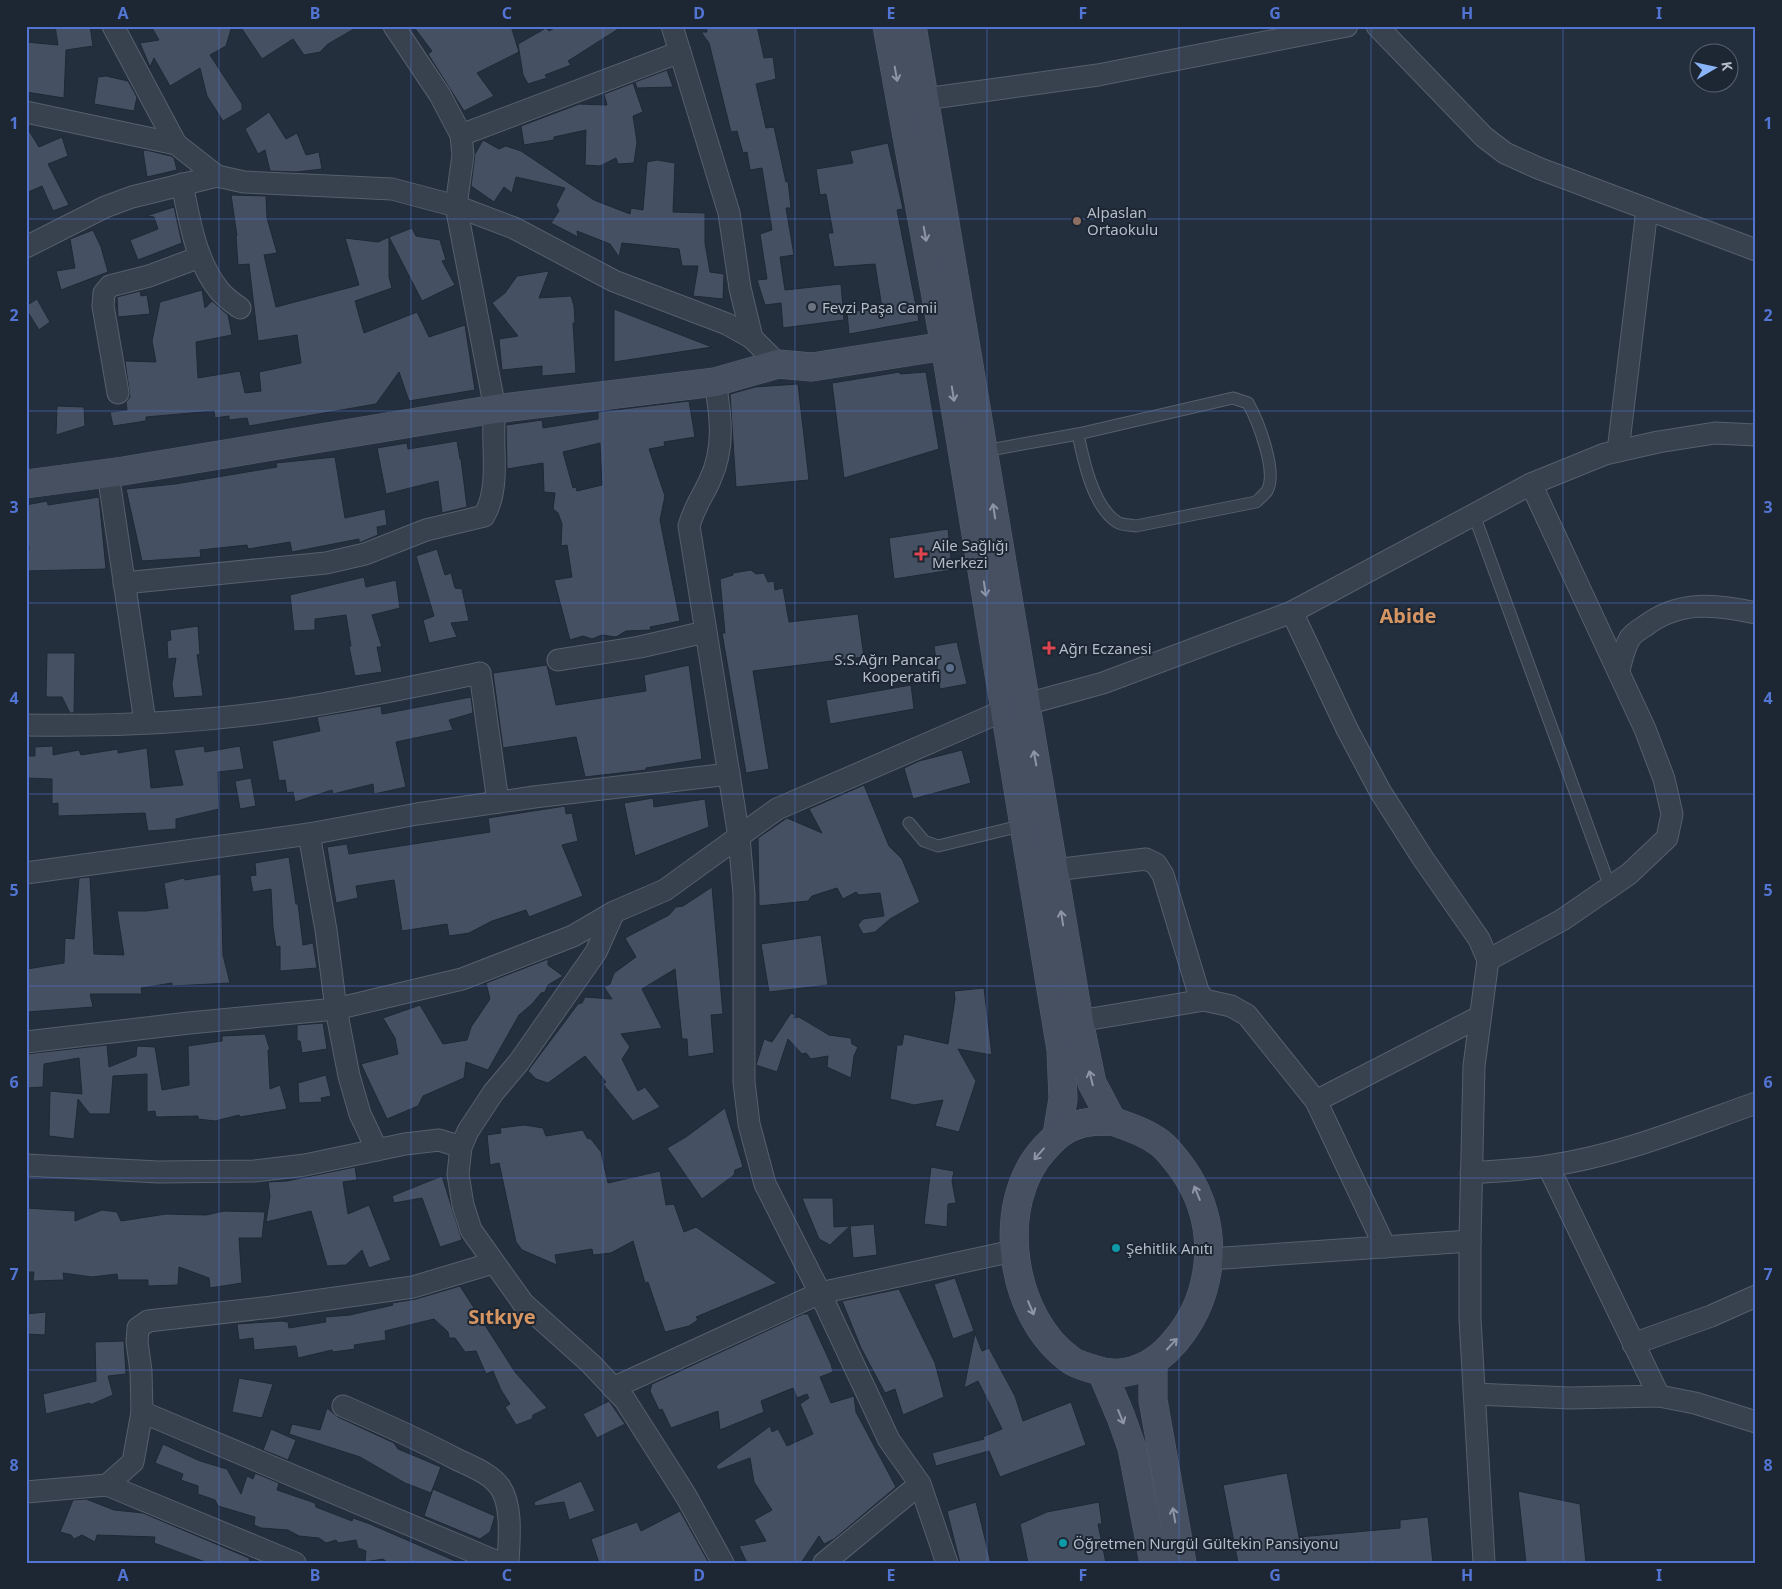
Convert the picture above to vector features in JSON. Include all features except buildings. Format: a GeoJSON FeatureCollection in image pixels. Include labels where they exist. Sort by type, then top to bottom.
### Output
{"type":"FeatureCollection","features":[{"type":"Feature","properties":{"kind":"main road"},"geometry":{"type":"LineString","coordinates":[[888,26],[945,346],[1015,707],[1054,870],[1079,1021],[1092,1083],[1112,1122]]}},
{"type":"Feature","properties":{"kind":"main road"},"geometry":{"type":"LineString","coordinates":[[912,26],[984,451],[1015,707],[1024,825],[1062,1050],[1063,1091],[1057,1134]]}},
{"type":"Feature","properties":{"kind":"main road"},"geometry":{"type":"LineString","coordinates":[[26,484],[108,473],[495,409],[715,382],[778,364],[812,367],[945,346]]}},
{"type":"Feature","properties":{"kind":"main road"},"geometry":{"type":"LineString","coordinates":[[1090,1122],[1112,1122],[1141,1131],[1162,1144],[1193,1184],[1202,1206],[1208,1230],[1210,1259],[1204,1287],[1182,1334],[1154,1363],[1136,1370],[1120,1373],[1102,1372],[1073,1362],[1048,1339],[1034,1315],[1021,1283],[1013,1251],[1014,1216],[1021,1188],[1034,1159],[1057,1134],[1073,1126],[1090,1122]]}},
{"type":"Feature","properties":{"kind":"main road"},"geometry":{"type":"LineString","coordinates":[[1154,1363],[1153,1400],[1182,1563]]}},
{"type":"Feature","properties":{"kind":"main road"},"geometry":{"type":"LineString","coordinates":[[1102,1372],[1127,1432],[1154,1563]]}},
{"type":"Feature","properties":{"kind":"street"},"geometry":{"type":"LineString","coordinates":[[113,26],[176,144],[217,176]]}},
{"type":"Feature","properties":{"kind":"street"},"geometry":{"type":"LineString","coordinates":[[124,583],[326,563],[365,554],[433,528],[484,516],[490,506],[494,485],[492,431],[495,409],[456,206],[463,156],[461,135],[440,94],[394,26]]}},
{"type":"Feature","properties":{"kind":"street"},"geometry":{"type":"LineString","coordinates":[[672,26],[729,213],[740,288],[752,338]]}},
{"type":"Feature","properties":{"kind":"street"},"geometry":{"type":"LineString","coordinates":[[925,99],[1098,75],[1347,26]]}},
{"type":"Feature","properties":{"kind":"street"},"geometry":{"type":"LineString","coordinates":[[1377,26],[1471,124],[1505,153],[1538,168],[1756,250]]}},
{"type":"Feature","properties":{"kind":"street"},"geometry":{"type":"LineString","coordinates":[[461,135],[680,52]]}},
{"type":"Feature","properties":{"kind":"street"},"geometry":{"type":"LineString","coordinates":[[26,112],[176,144]]}},
{"type":"Feature","properties":{"kind":"street"},"geometry":{"type":"LineString","coordinates":[[26,247],[105,207],[182,184],[217,176],[244,182],[392,189],[456,206],[514,228],[614,281],[727,324],[752,338],[778,364]]}},
{"type":"Feature","properties":{"kind":"street"},"geometry":{"type":"LineString","coordinates":[[182,184],[200,257],[220,292],[240,308]]}},
{"type":"Feature","properties":{"kind":"street"},"geometry":{"type":"LineString","coordinates":[[1618,451],[1647,209]]}},
{"type":"Feature","properties":{"kind":"street"},"geometry":{"type":"LineString","coordinates":[[118,393],[103,306],[104,293],[110,286],[118,283],[149,276],[200,257]]}},
{"type":"Feature","properties":{"kind":"street"},"geometry":{"type":"LineString","coordinates":[[715,382],[721,418],[721,443],[717,463],[709,482],[694,507],[689,526],[739,837],[744,894],[744,1082],[748,1124],[765,1184],[820,1293],[888,1440],[920,1484],[947,1563]]}},
{"type":"Feature","properties":{"kind":"street"},"geometry":{"type":"LineString","coordinates":[[26,1042],[189,1022],[336,1009],[462,979],[573,936],[614,912],[665,890],[777,809],[880,762],[1015,707],[1103,683],[1292,612],[1531,484],[1605,454],[1658,442],[1715,433],[1756,435]]}},
{"type":"Feature","properties":{"kind":"street"},"geometry":{"type":"LineString","coordinates":[[108,473],[145,722]]}},
{"type":"Feature","properties":{"kind":"street"},"geometry":{"type":"LineString","coordinates":[[1488,960],[1562,920],[1629,874],[1667,838],[1672,814],[1664,779],[1619,670],[1531,484]]}},
{"type":"Feature","properties":{"kind":"street"},"geometry":{"type":"LineString","coordinates":[[1619,670],[1624,651],[1632,636],[1657,617],[1682,607],[1702,605],[1756,613]]}},
{"type":"Feature","properties":{"kind":"street"},"geometry":{"type":"LineString","coordinates":[[1292,612],[1347,729],[1380,791],[1422,857],[1479,939],[1488,960],[1474,1066],[1470,1241],[1470,1319],[1484,1563]]}},
{"type":"Feature","properties":{"kind":"street"},"geometry":{"type":"LineString","coordinates":[[558,660],[640,648],[705,632]]}},
{"type":"Feature","properties":{"kind":"street"},"geometry":{"type":"LineString","coordinates":[[26,725],[73,726],[216,718],[322,704],[480,673],[498,802]]}},
{"type":"Feature","properties":{"kind":"street"},"geometry":{"type":"LineString","coordinates":[[26,873],[309,834],[498,802],[729,774]]}},
{"type":"Feature","properties":{"kind":"street"},"geometry":{"type":"LineString","coordinates":[[309,834],[326,930],[336,1009],[349,1076],[360,1114],[377,1150]]}},
{"type":"Feature","properties":{"kind":"street"},"geometry":{"type":"LineString","coordinates":[[1054,870],[1146,859],[1156,864],[1163,875],[1192,976],[1204,1000]]}},
{"type":"Feature","properties":{"kind":"street"},"geometry":{"type":"LineString","coordinates":[[614,912],[596,952],[518,1062],[493,1093],[468,1131],[461,1147],[458,1174],[463,1205],[472,1230],[493,1263],[523,1303],[591,1364],[625,1400],[682,1490],[723,1563]]}},
{"type":"Feature","properties":{"kind":"street"},"geometry":{"type":"LineString","coordinates":[[1079,1021],[1204,1000],[1231,1006],[1247,1015],[1260,1028],[1316,1101],[1386,1247]]}},
{"type":"Feature","properties":{"kind":"street"},"geometry":{"type":"LineString","coordinates":[[1316,1101],[1479,1018]]}},
{"type":"Feature","properties":{"kind":"street"},"geometry":{"type":"LineString","coordinates":[[1471,1173],[1548,1166],[1655,1139],[1756,1103]]}},
{"type":"Feature","properties":{"kind":"street"},"geometry":{"type":"LineString","coordinates":[[26,1165],[158,1172],[254,1171],[305,1165],[377,1150],[439,1140],[461,1147]]}},
{"type":"Feature","properties":{"kind":"street"},"geometry":{"type":"LineString","coordinates":[[1548,1166],[1659,1396]]}},
{"type":"Feature","properties":{"kind":"street"},"geometry":{"type":"LineString","coordinates":[[1210,1259],[1470,1241]]}},
{"type":"Feature","properties":{"kind":"street"},"geometry":{"type":"LineString","coordinates":[[613,1388],[820,1293],[1013,1251]]}},
{"type":"Feature","properties":{"kind":"street"},"geometry":{"type":"LineString","coordinates":[[107,1485],[133,1462],[142,1412],[141,1371],[137,1342],[138,1328],[148,1321],[272,1307],[413,1287],[493,1263]]}},
{"type":"Feature","properties":{"kind":"street"},"geometry":{"type":"LineString","coordinates":[[1633,1344],[1702,1319],[1756,1296]]}},
{"type":"Feature","properties":{"kind":"street"},"geometry":{"type":"LineString","coordinates":[[1475,1394],[1570,1398],[1659,1396],[1695,1403],[1756,1422]]}},
{"type":"Feature","properties":{"kind":"street"},"geometry":{"type":"LineString","coordinates":[[343,1406],[421,1440],[489,1476],[500,1488],[506,1506],[509,1532],[508,1563]]}},
{"type":"Feature","properties":{"kind":"street"},"geometry":{"type":"LineString","coordinates":[[142,1412],[500,1563]]}},
{"type":"Feature","properties":{"kind":"street"},"geometry":{"type":"LineString","coordinates":[[824,1563],[920,1484]]}},
{"type":"Feature","properties":{"kind":"street"},"geometry":{"type":"LineString","coordinates":[[26,1492],[107,1485],[295,1563]]}},
{"type":"Feature","properties":{"kind":"lane"},"geometry":{"type":"LineString","coordinates":[[984,451],[1078,434],[1233,398],[1248,404],[1258,423],[1270,471],[1268,490],[1256,502],[1136,526],[1117,522],[1102,508],[1084,464],[1078,434]]}},
{"type":"Feature","properties":{"kind":"lane"},"geometry":{"type":"LineString","coordinates":[[1474,515],[1610,887]]}},
{"type":"Feature","properties":{"kind":"lane"},"geometry":{"type":"LineString","coordinates":[[909,823],[924,841],[938,846],[1024,825]]}},
{"type":"Feature","properties":{"kind":"place","name":"Alpaslan Ortaokulu"},"geometry":{"type":"Point","coordinates":[1077,221]}},
{"type":"Feature","properties":{"kind":"place","name":"Fevzi Paşa Camii"},"geometry":{"type":"Point","coordinates":[812,307]}},
{"type":"Feature","properties":{"kind":"place","name":"Aile Sağlığı Merkezi"},"geometry":{"type":"Point","coordinates":[921,554]}},
{"type":"Feature","properties":{"kind":"place","name":"Ağrı Eczanesi"},"geometry":{"type":"Point","coordinates":[1049,648]}},
{"type":"Feature","properties":{"kind":"place","name":"S.S.Ağrı Pancar Kooperatifi"},"geometry":{"type":"Point","coordinates":[950,668]}},
{"type":"Feature","properties":{"kind":"place","name":"Şehitlik Anıtı"},"geometry":{"type":"Point","coordinates":[1116,1248]}},
{"type":"Feature","properties":{"kind":"place","name":"Öğretmen Nurgül Gültekin Pansiyonu"},"geometry":{"type":"Point","coordinates":[1063,1543]}},
{"type":"Feature","properties":{"kind":"district","name":"Abide"},"geometry":{"type":"Point","coordinates":[1408,615]}},
{"type":"Feature","properties":{"kind":"district","name":"Sıtkıye"},"geometry":{"type":"Point","coordinates":[502,1316]}}]}
